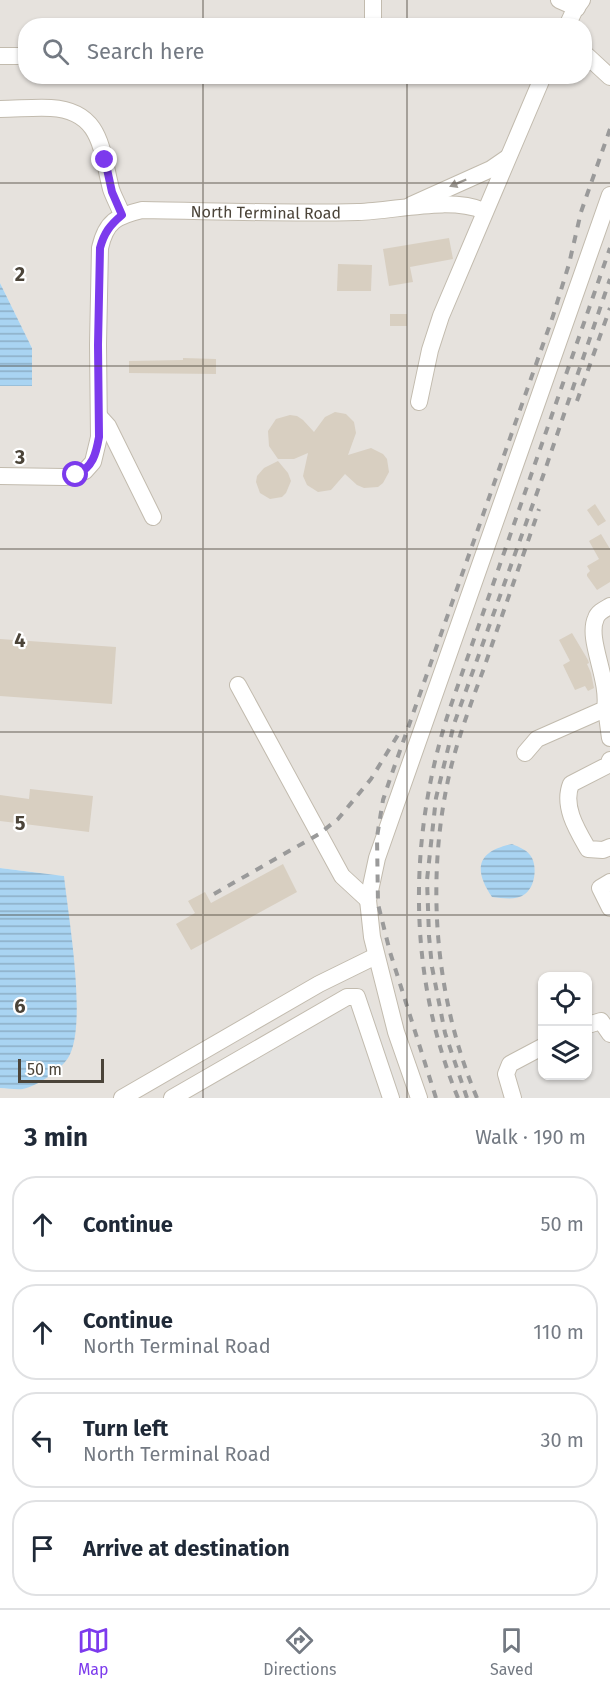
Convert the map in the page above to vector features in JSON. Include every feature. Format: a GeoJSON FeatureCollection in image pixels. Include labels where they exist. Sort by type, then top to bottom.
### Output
{"type":"FeatureCollection","features":[{"type":"Feature","properties":{"kind":"street"},"geometry":{"type":"LineString","coordinates":[[373,0],[373,18]]}},
{"type":"Feature","properties":{"kind":"street"},"geometry":{"type":"LineString","coordinates":[[559,0],[579,4],[571,18]]}},
{"type":"Feature","properties":{"kind":"street"},"geometry":{"type":"LineString","coordinates":[[0,56],[18,56]]}},
{"type":"Feature","properties":{"kind":"street"},"geometry":{"type":"LineString","coordinates":[[592,60],[610,77]]}},
{"type":"Feature","properties":{"kind":"street"},"geometry":{"type":"LineString","coordinates":[[419,402],[430,350],[441,316],[539,84]]}},
{"type":"Feature","properties":{"kind":"street"},"geometry":{"type":"LineString","coordinates":[[0,109],[53,108],[73,112],[87,120],[99,137],[112,192],[122,215],[103,235],[100,248],[99,416],[97,451],[93,462],[85,471],[64,477],[0,476]]}},
{"type":"Feature","properties":{"kind":"street","name":"North Terminal Road"},"geometry":{"type":"LineString","coordinates":[[409,206],[490,169],[507,158]]}},
{"type":"Feature","properties":{"kind":"street"},"geometry":{"type":"LineString","coordinates":[[419,1098],[396,1032],[376,956],[368,900],[377,858],[610,195]]}},
{"type":"Feature","properties":{"kind":"street","name":"North Terminal Road"},"geometry":{"type":"LineString","coordinates":[[122,215],[142,210],[355,212],[391,210],[409,206],[458,205],[476,207],[484,211]]}},
{"type":"Feature","properties":{"kind":"street"},"geometry":{"type":"LineString","coordinates":[[99,416],[108,426],[153,517]]}},
{"type":"Feature","properties":{"kind":"street"},"geometry":{"type":"LineString","coordinates":[[610,606],[600,612],[594,624],[609,681],[606,708],[610,738]]}},
{"type":"Feature","properties":{"kind":"street"},"geometry":{"type":"LineString","coordinates":[[238,685],[342,876],[368,900]]}},
{"type":"Feature","properties":{"kind":"street"},"geometry":{"type":"LineString","coordinates":[[525,753],[537,740],[606,708]]}},
{"type":"Feature","properties":{"kind":"street"},"geometry":{"type":"LineString","coordinates":[[610,760],[608,765],[571,784],[567,794],[568,806],[578,832],[588,849],[603,850],[610,847]]}},
{"type":"Feature","properties":{"kind":"street"},"geometry":{"type":"LineString","coordinates":[[610,882],[600,888],[610,908]]}},
{"type":"Feature","properties":{"kind":"street"},"geometry":{"type":"LineString","coordinates":[[122,1098],[319,984],[376,956]]}},
{"type":"Feature","properties":{"kind":"street"},"geometry":{"type":"LineString","coordinates":[[172,1098],[347,997],[357,997],[392,1098]]}},
{"type":"Feature","properties":{"kind":"street"},"geometry":{"type":"LineString","coordinates":[[592,1024],[601,1021],[610,1034]]}},
{"type":"Feature","properties":{"kind":"street"},"geometry":{"type":"LineString","coordinates":[[513,1098],[506,1074],[510,1064],[538,1050]]}},
{"type":"Feature","properties":{"kind":"shaded area"},"geometry":{"type":"Polygon","coordinates":[[[0,0],[610,0],[610,1098],[0,1098],[0,1088],[24,1089],[64,876],[0,868],[0,386],[32,386],[32,348],[0,283],[0,0]]]}},
{"type":"Feature","properties":{"kind":"shaded area"},"geometry":{"type":"Polygon","coordinates":[[[359,990],[369,999],[403,1098],[162,1098],[346,991],[359,990]]]}},
{"type":"Feature","properties":{"kind":"shaded area"},"geometry":{"type":"Polygon","coordinates":[[[608,1012],[610,1016],[610,1098],[509,1098],[500,1073],[509,1054],[538,1042],[538,1080],[592,1080],[592,1019],[608,1012]]]}},
{"type":"Feature","properties":{"kind":"water"},"geometry":{"type":"Polygon","coordinates":[[[0,283],[32,348],[32,386],[0,386],[0,283]]]}},
{"type":"Feature","properties":{"kind":"water"},"geometry":{"type":"Polygon","coordinates":[[[512,844],[526,851],[532,858],[535,872],[533,882],[528,891],[518,898],[492,897],[482,878],[482,863],[491,851],[512,844]]]}},
{"type":"Feature","properties":{"kind":"water"},"geometry":{"type":"Polygon","coordinates":[[[0,868],[64,876],[75,970],[76,1022],[74,1043],[68,1058],[48,1077],[23,1089],[0,1088],[0,868]]]}},
{"type":"Feature","properties":{"kind":"building"},"geometry":{"type":"Polygon","coordinates":[[[449,238],[453,259],[410,267],[413,282],[389,286],[383,249],[449,238]]]}},
{"type":"Feature","properties":{"kind":"building"},"geometry":{"type":"Polygon","coordinates":[[[338,264],[372,265],[371,291],[337,291],[338,264]]]}},
{"type":"Feature","properties":{"kind":"building"},"geometry":{"type":"Polygon","coordinates":[[[390,314],[407,314],[407,326],[390,326],[390,314]]]}},
{"type":"Feature","properties":{"kind":"building"},"geometry":{"type":"Polygon","coordinates":[[[183,358],[216,359],[216,374],[129,373],[129,361],[183,360],[183,358]]]}},
{"type":"Feature","properties":{"kind":"building"},"geometry":{"type":"Polygon","coordinates":[[[335,412],[346,414],[354,422],[356,433],[348,455],[371,448],[383,454],[387,459],[389,472],[378,487],[364,488],[345,474],[331,490],[318,492],[307,485],[303,476],[308,453],[294,459],[278,459],[269,446],[268,431],[276,419],[290,415],[297,416],[314,432],[325,417],[335,412]]]}},
{"type":"Feature","properties":{"kind":"building"},"geometry":{"type":"Polygon","coordinates":[[[278,461],[288,473],[291,481],[282,497],[270,499],[260,493],[256,482],[257,476],[264,468],[278,461]]]}},
{"type":"Feature","properties":{"kind":"building"},"geometry":{"type":"Polygon","coordinates":[[[595,504],[606,521],[598,526],[587,510],[595,504]]]}},
{"type":"Feature","properties":{"kind":"building"},"geometry":{"type":"Polygon","coordinates":[[[601,534],[610,549],[610,582],[597,590],[587,576],[590,571],[587,566],[599,559],[589,541],[601,534]]]}},
{"type":"Feature","properties":{"kind":"building"},"geometry":{"type":"Polygon","coordinates":[[[572,633],[589,663],[587,664],[594,688],[588,691],[585,686],[575,690],[563,665],[570,661],[559,640],[572,633]]]}},
{"type":"Feature","properties":{"kind":"building"},"geometry":{"type":"Polygon","coordinates":[[[0,639],[116,647],[112,704],[0,696],[0,639]]]}},
{"type":"Feature","properties":{"kind":"building"},"geometry":{"type":"Polygon","coordinates":[[[30,789],[93,796],[89,832],[0,821],[0,795],[29,799],[30,789]]]}},
{"type":"Feature","properties":{"kind":"building"},"geometry":{"type":"Polygon","coordinates":[[[283,864],[297,892],[191,950],[176,924],[195,913],[188,901],[205,892],[211,903],[283,864]]]}},
{"type":"Feature","properties":{"kind":"railway"},"geometry":{"type":"LineString","coordinates":[[436,1098],[390,952],[378,904],[377,837],[383,800],[553,316],[569,264],[581,212],[610,129]]}},
{"type":"Feature","properties":{"kind":"railway"},"geometry":{"type":"LineString","coordinates":[[458,1098],[441,1051],[429,1003],[422,954],[419,905],[420,856],[426,807],[449,711],[610,248]]}},
{"type":"Feature","properties":{"kind":"railway"},"geometry":{"type":"LineString","coordinates":[[467,1098],[445,1033],[432,967],[427,880],[436,798],[454,724],[543,476],[610,279]]}},
{"type":"Feature","properties":{"kind":"railway"},"geometry":{"type":"LineString","coordinates":[[577,401],[610,308]]}},
{"type":"Feature","properties":{"kind":"railway"},"geometry":{"type":"LineString","coordinates":[[477,1098],[452,1023],[444,983],[436,904],[441,824],[450,770],[459,740],[539,509]]}},
{"type":"Feature","properties":{"kind":"railway"},"geometry":{"type":"LineString","coordinates":[[214,894],[319,834],[338,819],[371,779],[401,730]]}},
{"type":"Feature","properties":{"kind":"route"},"geometry":{"type":"LineString","coordinates":[[76,475],[85,471],[93,462],[97,451],[100,248],[103,235],[122,215],[112,192],[105,160]]}}]}
